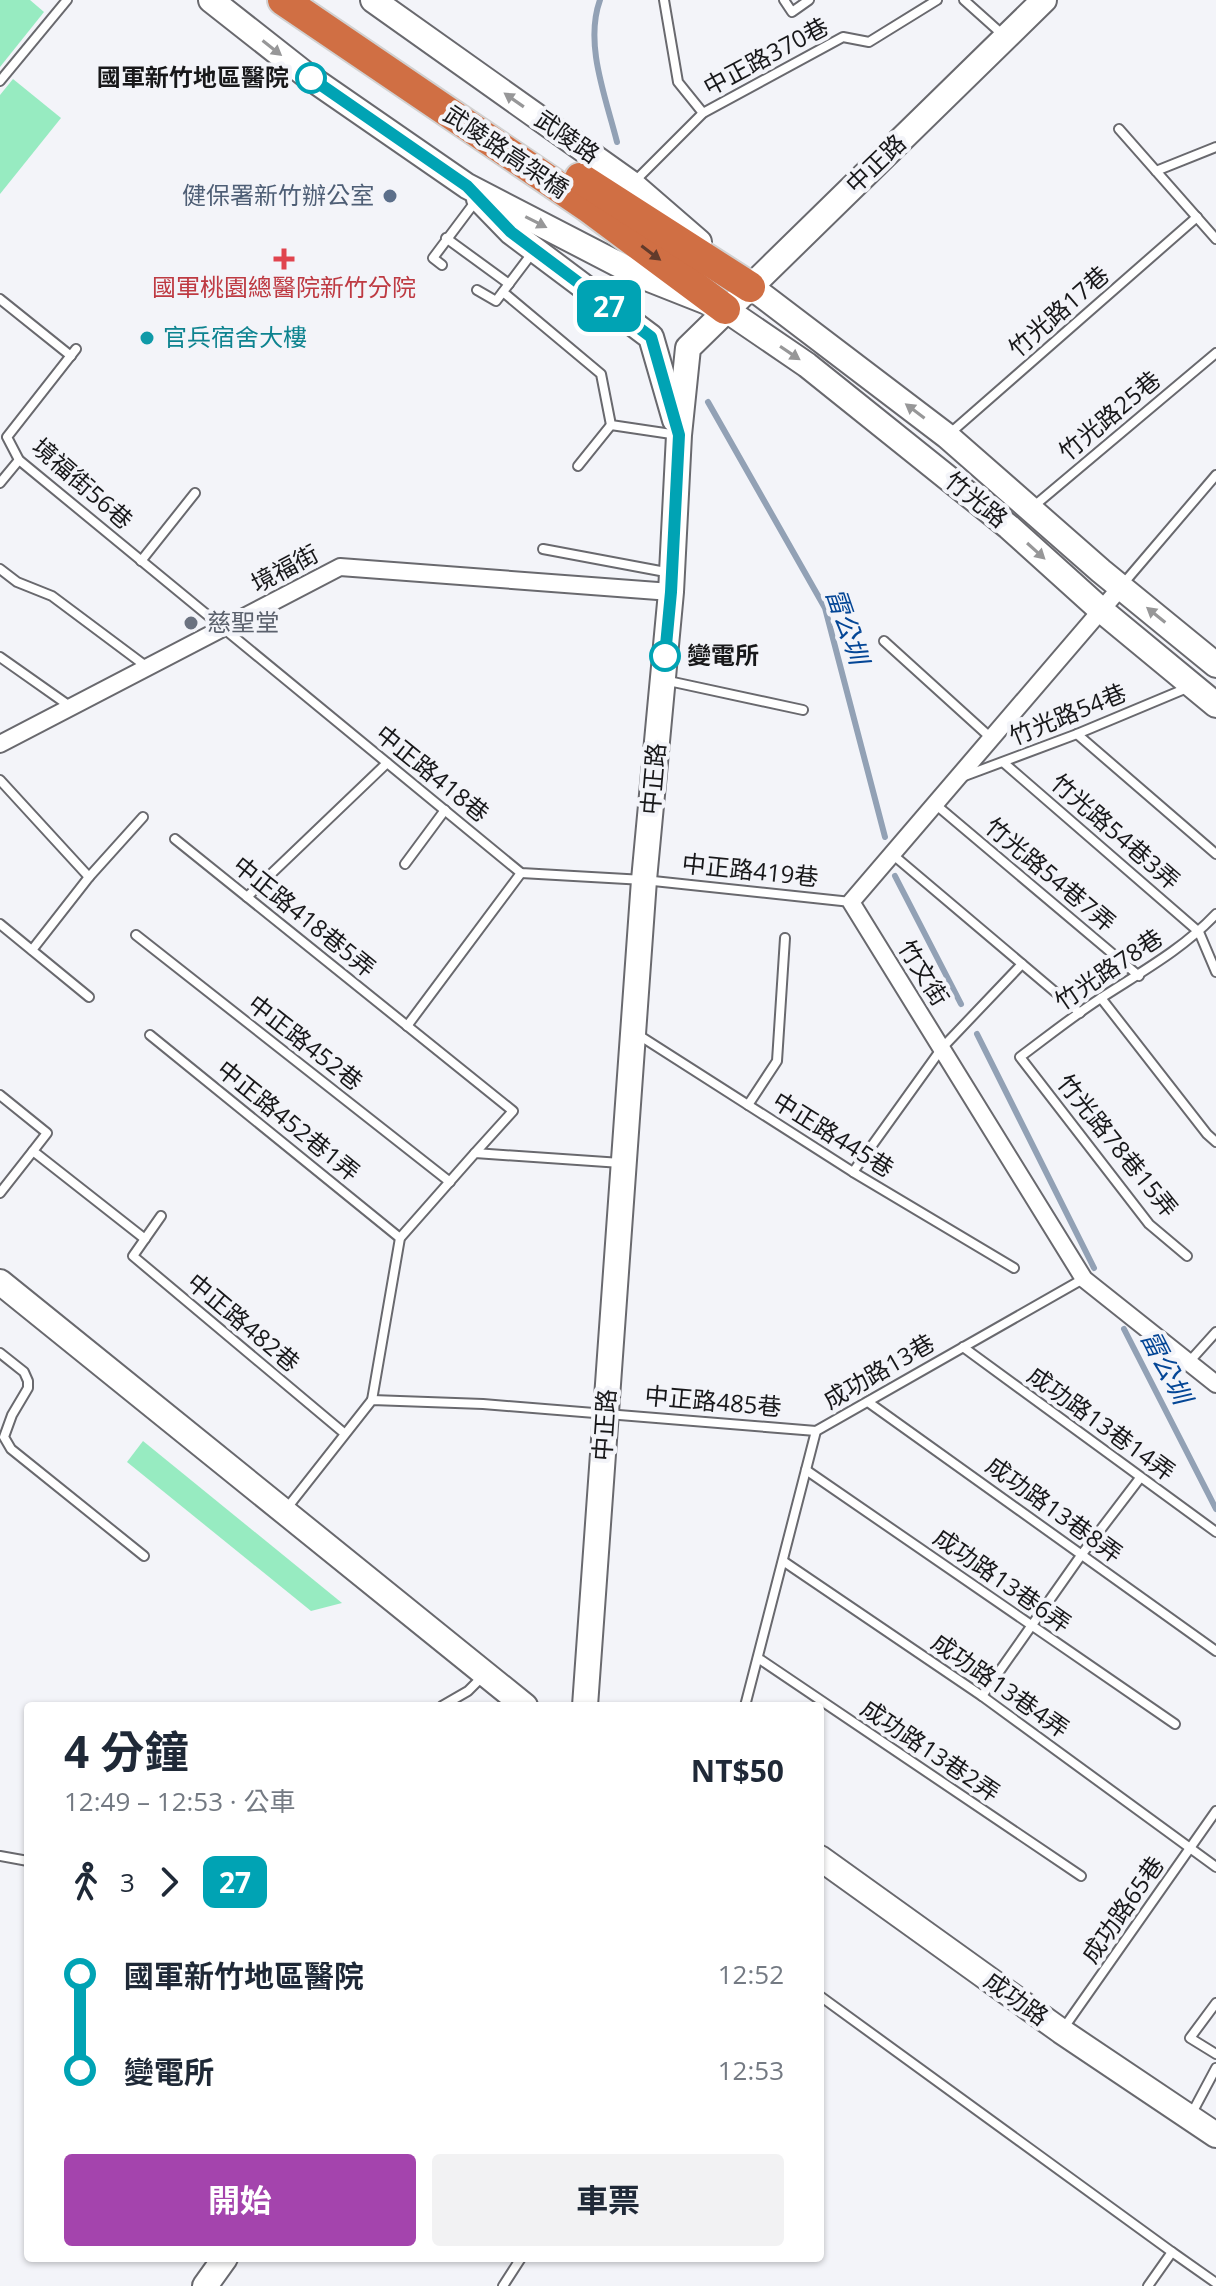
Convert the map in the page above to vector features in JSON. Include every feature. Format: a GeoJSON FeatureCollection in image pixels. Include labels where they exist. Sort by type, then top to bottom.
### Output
{"type":"FeatureCollection","features":[{"type":"Feature","properties":{"kind":"highway","name":"武陵路高架橋"},"geometry":{"type":"LineString","coordinates":[[283,0],[588,207],[725,309]]}},
{"type":"Feature","properties":{"kind":"highway","name":"武陵路高架橋"},"geometry":{"type":"LineString","coordinates":[[313,0],[750,287]]}},
{"type":"Feature","properties":{"kind":"street"},"geometry":{"type":"LineString","coordinates":[[211,0],[305,74],[472,192],[639,275],[725,309]]}},
{"type":"Feature","properties":{"kind":"street","name":"武陵路"},"geometry":{"type":"LineString","coordinates":[[373,0],[632,184],[750,287]]}},
{"type":"Feature","properties":{"kind":"street","name":"中正路"},"geometry":{"type":"LineString","coordinates":[[585,1702],[644,880],[672,583],[679,435],[688,348],[1044,0]]}},
{"type":"Feature","properties":{"kind":"street"},"geometry":{"type":"LineString","coordinates":[[472,192],[511,232],[651,337],[679,435]]}},
{"type":"Feature","properties":{"kind":"street","name":"竹光路"},"geometry":{"type":"LineString","coordinates":[[750,287],[947,436],[1216,665]]}},
{"type":"Feature","properties":{"kind":"street","name":"竹光路"},"geometry":{"type":"LineString","coordinates":[[725,309],[807,365],[1009,527],[1101,610],[1216,705]]}},
{"type":"Feature","properties":{"kind":"street","name":"境福街"},"geometry":{"type":"LineString","coordinates":[[0,744],[340,567],[672,583]]}},
{"type":"Feature","properties":{"kind":"street"},"geometry":{"type":"LineString","coordinates":[[851,902],[1121,587]]}},
{"type":"Feature","properties":{"kind":"street","name":"竹文街"},"geometry":{"type":"LineString","coordinates":[[851,902],[1084,1279],[1216,1384]]}},
{"type":"Feature","properties":{"kind":"street"},"geometry":{"type":"LineString","coordinates":[[0,1282],[520,1702]]}},
{"type":"Feature","properties":{"kind":"street","name":"成功路"},"geometry":{"type":"LineString","coordinates":[[824,1861],[1061,2031],[1216,2135]]}},
{"type":"Feature","properties":{"kind":"street"},"geometry":{"type":"LineString","coordinates":[[205,2286],[222,2262]]}},
{"type":"Feature","properties":{"kind":"lane"},"geometry":{"type":"LineString","coordinates":[[0,81],[67,0]]}},
{"type":"Feature","properties":{"kind":"lane"},"geometry":{"type":"LineString","coordinates":[[664,0],[678,82],[703,113]]}},
{"type":"Feature","properties":{"kind":"lane"},"geometry":{"type":"LineString","coordinates":[[784,0],[792,12],[809,0]]}},
{"type":"Feature","properties":{"kind":"lane","name":"中正路370巷"},"geometry":{"type":"LineString","coordinates":[[632,184],[703,113],[843,37],[869,42],[937,0]]}},
{"type":"Feature","properties":{"kind":"lane"},"geometry":{"type":"LineString","coordinates":[[964,0],[1005,37]]}},
{"type":"Feature","properties":{"kind":"lane"},"geometry":{"type":"LineString","coordinates":[[1119,129],[1216,239]]}},
{"type":"Feature","properties":{"kind":"lane"},"geometry":{"type":"LineString","coordinates":[[1156,171],[1216,147]]}},
{"type":"Feature","properties":{"kind":"lane"},"geometry":{"type":"LineString","coordinates":[[442,265],[433,258],[472,192]]}},
{"type":"Feature","properties":{"kind":"lane","name":"竹光路17巷"},"geometry":{"type":"LineString","coordinates":[[947,436],[1197,217]]}},
{"type":"Feature","properties":{"kind":"lane"},"geometry":{"type":"LineString","coordinates":[[446,238],[509,284]]}},
{"type":"Feature","properties":{"kind":"lane"},"geometry":{"type":"LineString","coordinates":[[477,290],[496,301],[535,250]]}},
{"type":"Feature","properties":{"kind":"lane"},"geometry":{"type":"LineString","coordinates":[[503,292],[601,374],[611,425],[578,466]]}},
{"type":"Feature","properties":{"kind":"lane","name":"境福街56巷"},"geometry":{"type":"LineString","coordinates":[[0,299],[74,353],[3,435],[19,460],[222,628]]}},
{"type":"Feature","properties":{"kind":"lane","name":"竹光路25巷"},"geometry":{"type":"LineString","coordinates":[[1030,509],[1216,353]]}},
{"type":"Feature","properties":{"kind":"lane"},"geometry":{"type":"LineString","coordinates":[[611,425],[679,435]]}},
{"type":"Feature","properties":{"kind":"lane"},"geometry":{"type":"LineString","coordinates":[[0,483],[19,460]]}},
{"type":"Feature","properties":{"kind":"lane"},"geometry":{"type":"LineString","coordinates":[[1121,587],[1216,475]]}},
{"type":"Feature","properties":{"kind":"lane"},"geometry":{"type":"LineString","coordinates":[[141,561],[195,493]]}},
{"type":"Feature","properties":{"kind":"lane"},"geometry":{"type":"LineString","coordinates":[[543,549],[672,583]]}},
{"type":"Feature","properties":{"kind":"lane"},"geometry":{"type":"LineString","coordinates":[[0,569],[17,582],[52,596],[148,668]]}},
{"type":"Feature","properties":{"kind":"lane","name":"中正路418巷"},"geometry":{"type":"LineString","coordinates":[[222,628],[521,873]]}},
{"type":"Feature","properties":{"kind":"lane"},"geometry":{"type":"LineString","coordinates":[[884,641],[991,738]]}},
{"type":"Feature","properties":{"kind":"lane"},"geometry":{"type":"LineString","coordinates":[[0,657],[71,707]]}},
{"type":"Feature","properties":{"kind":"lane"},"geometry":{"type":"LineString","coordinates":[[663,680],[803,710]]}},
{"type":"Feature","properties":{"kind":"lane","name":"竹光路54巷"},"geometry":{"type":"LineString","coordinates":[[957,778],[1004,763],[1193,685]]}},
{"type":"Feature","properties":{"kind":"lane"},"geometry":{"type":"LineString","coordinates":[[1077,734],[1216,854]]}},
{"type":"Feature","properties":{"kind":"lane"},"geometry":{"type":"LineString","coordinates":[[247,897],[387,763]]}},
{"type":"Feature","properties":{"kind":"lane","name":"竹光路54巷3弄"},"geometry":{"type":"LineString","coordinates":[[1004,763],[1199,932]]}},
{"type":"Feature","properties":{"kind":"lane"},"geometry":{"type":"LineString","coordinates":[[0,780],[89,877]]}},
{"type":"Feature","properties":{"kind":"lane","name":"竹光路54巷7弄"},"geometry":{"type":"LineString","coordinates":[[935,804],[1139,976]]}},
{"type":"Feature","properties":{"kind":"lane"},"geometry":{"type":"LineString","coordinates":[[405,864],[445,810]]}},
{"type":"Feature","properties":{"kind":"lane"},"geometry":{"type":"LineString","coordinates":[[32,950],[89,877],[143,817]]}},
{"type":"Feature","properties":{"kind":"lane","name":"中正路418巷5弄"},"geometry":{"type":"LineString","coordinates":[[175,839],[513,1111],[475,1153]]}},
{"type":"Feature","properties":{"kind":"lane"},"geometry":{"type":"LineString","coordinates":[[892,854],[1080,1013]]}},
{"type":"Feature","properties":{"kind":"lane"},"geometry":{"type":"LineString","coordinates":[[407,1026],[521,873],[644,880]]}},
{"type":"Feature","properties":{"kind":"lane","name":"中正路419巷"},"geometry":{"type":"LineString","coordinates":[[644,880],[851,902]]}},
{"type":"Feature","properties":{"kind":"lane","name":"竹光路78巷"},"geometry":{"type":"LineString","coordinates":[[1020,1057],[1101,998],[1139,976],[1199,932],[1216,914]]}},
{"type":"Feature","properties":{"kind":"lane"},"geometry":{"type":"LineString","coordinates":[[0,924],[89,997]]}},
{"type":"Feature","properties":{"kind":"lane"},"geometry":{"type":"LineString","coordinates":[[1199,932],[1216,972]]}},
{"type":"Feature","properties":{"kind":"lane","name":"中正路452巷"},"geometry":{"type":"LineString","coordinates":[[136,935],[450,1182]]}},
{"type":"Feature","properties":{"kind":"lane"},"geometry":{"type":"LineString","coordinates":[[748,1105],[777,1061],[785,938]]}},
{"type":"Feature","properties":{"kind":"lane"},"geometry":{"type":"LineString","coordinates":[[853,1172],[942,1048],[1022,964]]}},
{"type":"Feature","properties":{"kind":"lane"},"geometry":{"type":"LineString","coordinates":[[1101,998],[1216,1142]]}},
{"type":"Feature","properties":{"kind":"lane","name":"中正路445巷"},"geometry":{"type":"LineString","coordinates":[[634,1032],[853,1172],[1014,1268]]}},
{"type":"Feature","properties":{"kind":"lane","name":"中正路452巷1弄"},"geometry":{"type":"LineString","coordinates":[[150,1035],[400,1238]]}},
{"type":"Feature","properties":{"kind":"lane","name":"竹光路78巷15弄"},"geometry":{"type":"LineString","coordinates":[[1020,1057],[1149,1224],[1187,1256]]}},
{"type":"Feature","properties":{"kind":"lane"},"geometry":{"type":"LineString","coordinates":[[0,1095],[47,1133],[0,1193]]}},
{"type":"Feature","properties":{"kind":"lane"},"geometry":{"type":"LineString","coordinates":[[33,1151],[145,1239],[161,1216]]}},
{"type":"Feature","properties":{"kind":"lane"},"geometry":{"type":"LineString","coordinates":[[284,1511],[372,1400],[400,1238],[475,1153],[624,1163]]}},
{"type":"Feature","properties":{"kind":"lane","name":"中正路482巷"},"geometry":{"type":"LineString","coordinates":[[145,1239],[133,1256],[344,1433]]}},
{"type":"Feature","properties":{"kind":"lane","name":"成功路13巷"},"geometry":{"type":"LineString","coordinates":[[746,1702],[816,1431],[1084,1279]]}},
{"type":"Feature","properties":{"kind":"lane"},"geometry":{"type":"LineString","coordinates":[[1189,1362],[1216,1332]]}},
{"type":"Feature","properties":{"kind":"lane","name":"成功路13巷14弄"},"geometry":{"type":"LineString","coordinates":[[963,1347],[1216,1532]]}},
{"type":"Feature","properties":{"kind":"lane"},"geometry":{"type":"LineString","coordinates":[[0,1353],[24,1372],[28,1381],[28,1388],[12,1415],[4,1437],[11,1449],[144,1556]]}},
{"type":"Feature","properties":{"kind":"lane"},"geometry":{"type":"LineString","coordinates":[[372,1400],[606,1413]]}},
{"type":"Feature","properties":{"kind":"lane","name":"成功路13巷8弄"},"geometry":{"type":"LineString","coordinates":[[868,1402],[1216,1651]]}},
{"type":"Feature","properties":{"kind":"lane","name":"中正路485巷"},"geometry":{"type":"LineString","coordinates":[[606,1413],[816,1431]]}},
{"type":"Feature","properties":{"kind":"lane","name":"成功路13巷6弄"},"geometry":{"type":"LineString","coordinates":[[806,1470],[1175,1724]]}},
{"type":"Feature","properties":{"kind":"lane"},"geometry":{"type":"LineString","coordinates":[[982,1696],[1140,1478]]}},
{"type":"Feature","properties":{"kind":"lane","name":"成功路13巷4弄"},"geometry":{"type":"LineString","coordinates":[[783,1561],[982,1696],[1216,1867]]}},
{"type":"Feature","properties":{"kind":"lane","name":"成功路13巷2弄"},"geometry":{"type":"LineString","coordinates":[[758,1658],[823,1702]]}},
{"type":"Feature","properties":{"kind":"lane"},"geometry":{"type":"LineString","coordinates":[[449,1702],[468,1691],[486,1674]]}},
{"type":"Feature","properties":{"kind":"lane","name":"成功路13巷2弄"},"geometry":{"type":"LineString","coordinates":[[824,1703],[1081,1876]]}},
{"type":"Feature","properties":{"kind":"lane","name":"成功路65巷"},"geometry":{"type":"LineString","coordinates":[[1061,2031],[1216,1811]]}},
{"type":"Feature","properties":{"kind":"lane"},"geometry":{"type":"LineString","coordinates":[[0,1856],[24,1860]]}},
{"type":"Feature","properties":{"kind":"lane"},"geometry":{"type":"LineString","coordinates":[[824,1999],[1216,2283]]}},
{"type":"Feature","properties":{"kind":"lane"},"geometry":{"type":"LineString","coordinates":[[1216,2003],[1190,2038],[1216,2054]]}},
{"type":"Feature","properties":{"kind":"lane"},"geometry":{"type":"LineString","coordinates":[[1189,2117],[1216,2068]]}},
{"type":"Feature","properties":{"kind":"lane"},"geometry":{"type":"LineString","coordinates":[[1148,2286],[1172,2252]]}},
{"type":"Feature","properties":{"kind":"lane"},"geometry":{"type":"LineString","coordinates":[[503,2286],[518,2262]]}},
{"type":"Feature","properties":{"kind":"green space"},"geometry":{"type":"Polygon","coordinates":[[[0,0],[30,0],[44,12],[0,67],[0,0]]]}},
{"type":"Feature","properties":{"kind":"green space"},"geometry":{"type":"Polygon","coordinates":[[[13,79],[61,118],[0,194],[0,95],[13,79]]]}},
{"type":"Feature","properties":{"kind":"green space"},"geometry":{"type":"Polygon","coordinates":[[[143,1441],[342,1603],[311,1611],[127,1462],[143,1441]]]}},
{"type":"Feature","properties":{"kind":"waterway","name":"雷公圳"},"geometry":{"type":"LineString","coordinates":[[600,0],[594,35],[595,53],[617,142]]}},
{"type":"Feature","properties":{"kind":"waterway","name":"雷公圳"},"geometry":{"type":"LineString","coordinates":[[708,402],[825,608],[885,837]]}},
{"type":"Feature","properties":{"kind":"waterway","name":"雷公圳"},"geometry":{"type":"LineString","coordinates":[[895,876],[961,1004]]}},
{"type":"Feature","properties":{"kind":"waterway","name":"雷公圳"},"geometry":{"type":"LineString","coordinates":[[977,1034],[1094,1268]]}},
{"type":"Feature","properties":{"kind":"waterway","name":"雷公圳"},"geometry":{"type":"LineString","coordinates":[[1124,1329],[1216,1509]]}},
{"type":"Feature","properties":{"kind":"bus line","name":"27"},"geometry":{"type":"LineString","coordinates":[[311,78],[467,186],[511,232],[651,337],[679,435],[665,656]]}},
{"type":"Feature","properties":{"kind":"place","name":"國軍新竹地區醫院"},"geometry":{"type":"Point","coordinates":[311,78]}},
{"type":"Feature","properties":{"kind":"place","name":"健保署新竹辦公室"},"geometry":{"type":"Point","coordinates":[390,196]}},
{"type":"Feature","properties":{"kind":"place","name":"國軍桃園總醫院新竹分院"},"geometry":{"type":"Point","coordinates":[284,259]}},
{"type":"Feature","properties":{"kind":"place","name":"官兵宿舍大樓"},"geometry":{"type":"Point","coordinates":[147,338]}},
{"type":"Feature","properties":{"kind":"place","name":"慈聖堂"},"geometry":{"type":"Point","coordinates":[191,623]}},
{"type":"Feature","properties":{"kind":"place","name":"變電所"},"geometry":{"type":"Point","coordinates":[665,656]}}]}
